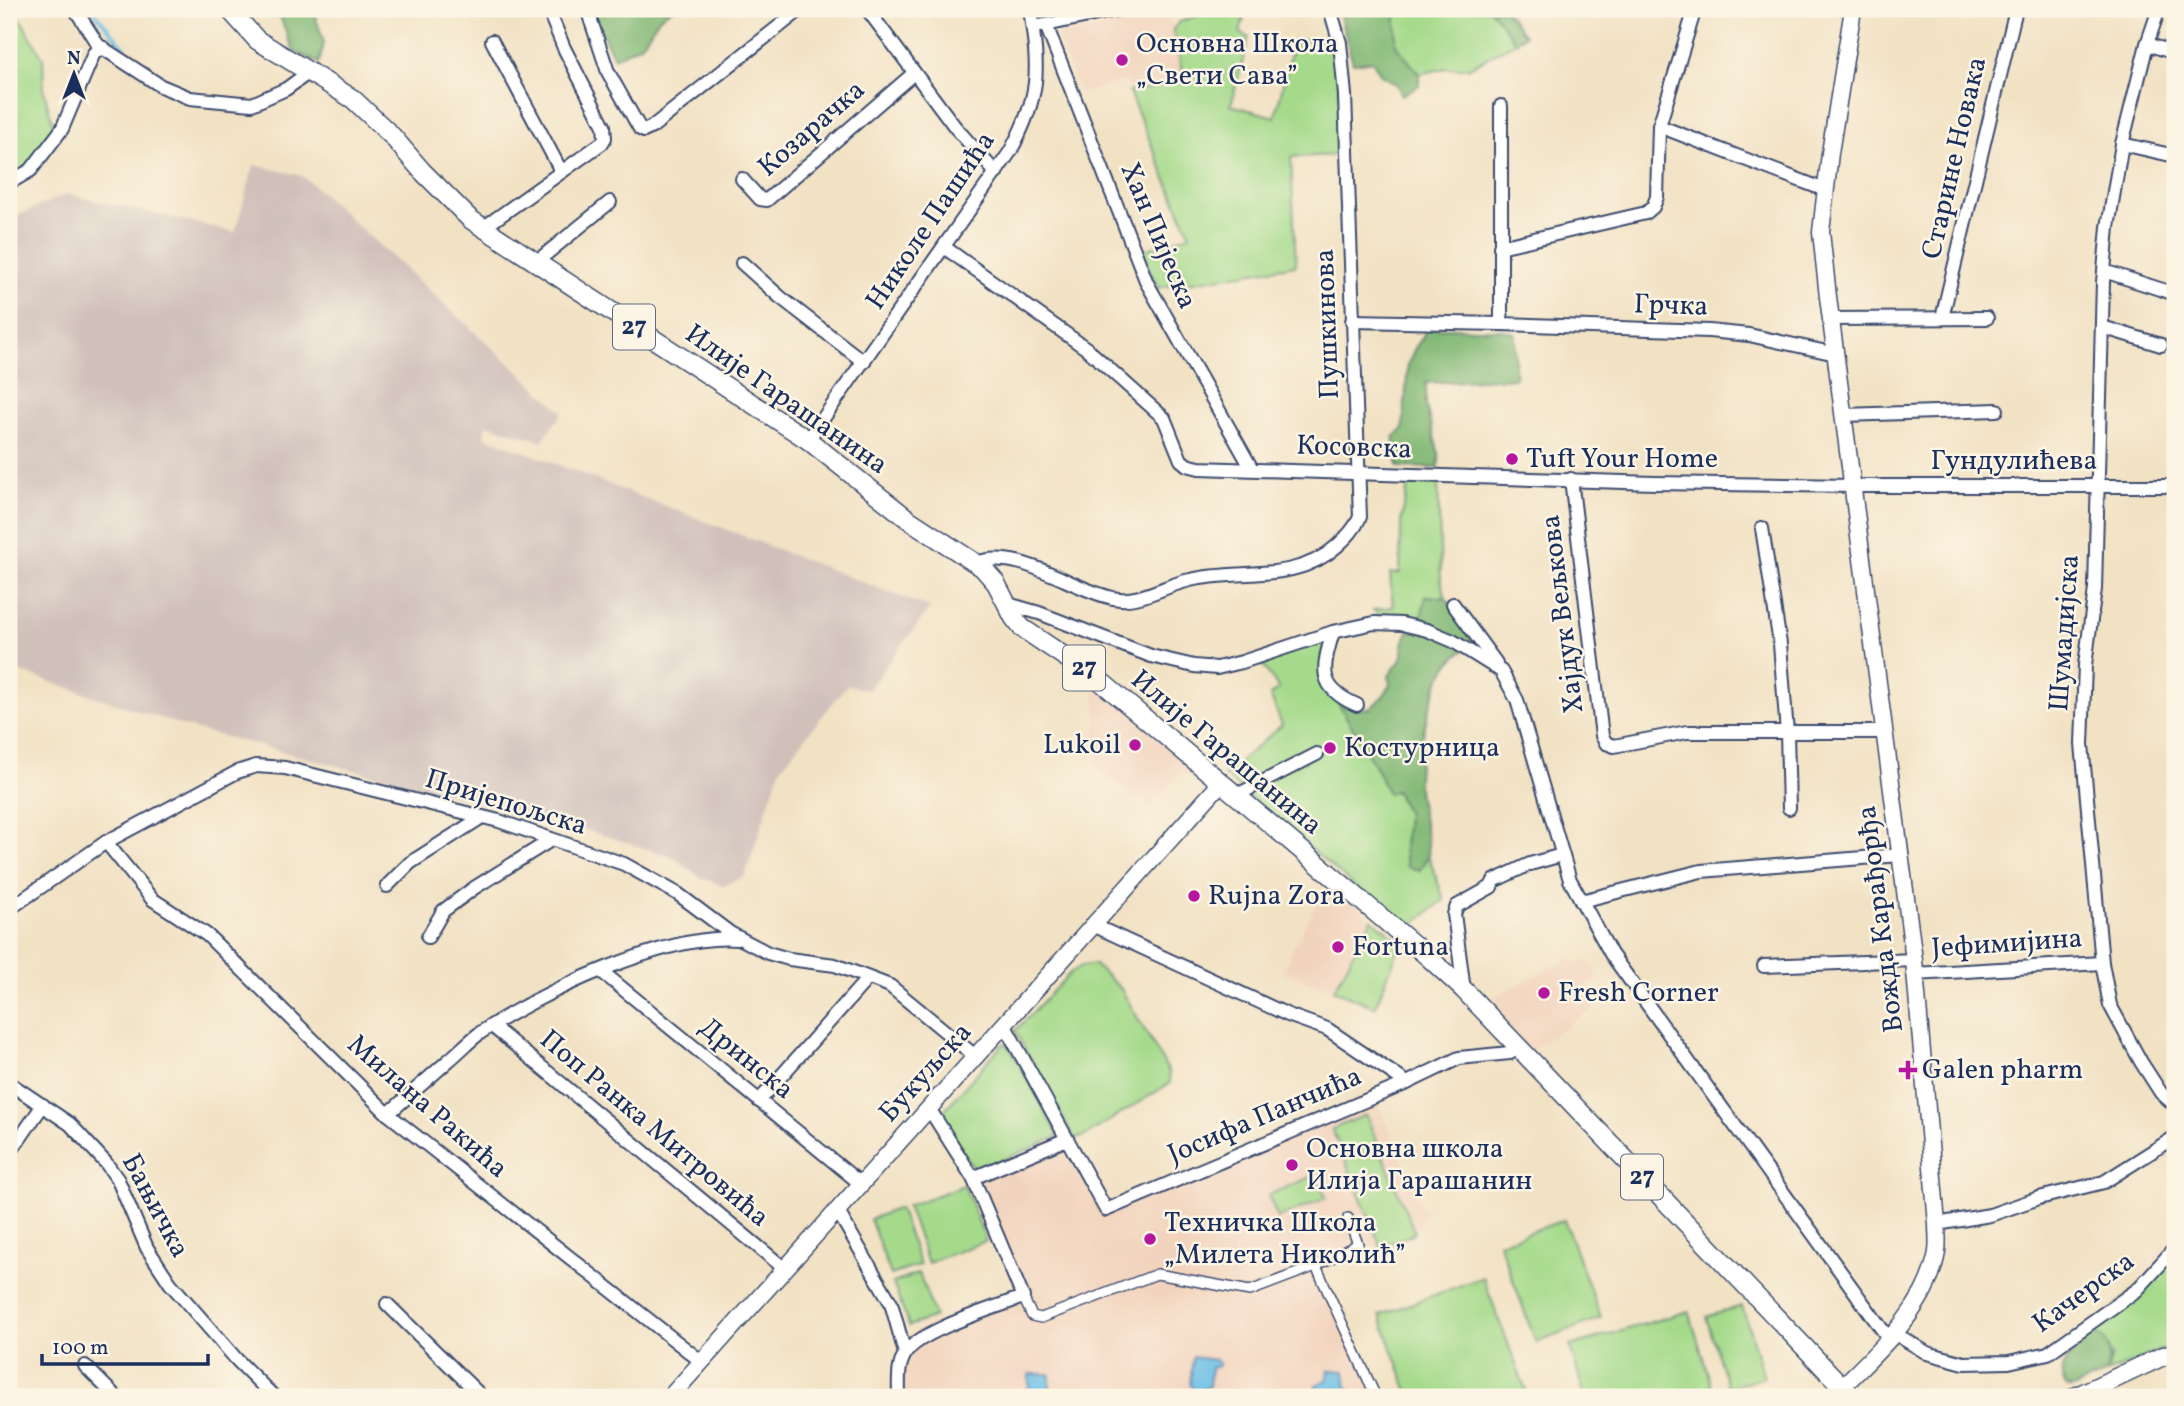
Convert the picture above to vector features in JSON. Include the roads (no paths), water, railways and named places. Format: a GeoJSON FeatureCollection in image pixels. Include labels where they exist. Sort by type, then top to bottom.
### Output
{"type":"FeatureCollection","features":[{"type":"Feature","properties":{"kind":"main road","name":"27"},"geometry":{"type":"LineString","coordinates":[[229,9],[257,40],[308,72]]}},
{"type":"Feature","properties":{"kind":"main road","name":"Вожда Карађорђа"},"geometry":{"type":"LineString","coordinates":[[1841,1394],[1914,1308],[1936,1260],[1937,1224],[1915,967],[1821,232],[1853,9]]}},
{"type":"Feature","properties":{"kind":"main road","name":"Илије Гарашанина"},"geometry":{"type":"LineString","coordinates":[[308,72],[353,99],[470,219],[808,440],[908,519],[976,563],[992,577],[1022,628],[1098,679],[1220,784],[1375,911],[1464,990],[1841,1394]]}},
{"type":"Feature","properties":{"kind":"main road","name":"Букуљска"},"geometry":{"type":"LineString","coordinates":[[670,1397],[1220,784]]}},
{"type":"Feature","properties":{"kind":"main road"},"geometry":{"type":"LineString","coordinates":[[2075,1397],[2175,1353]]}},
{"type":"Feature","properties":{"kind":"street"},"geometry":{"type":"LineString","coordinates":[[75,9],[98,45],[161,86],[190,98],[252,104],[286,89],[308,72]]}},
{"type":"Feature","properties":{"kind":"street"},"geometry":{"type":"LineString","coordinates":[[483,228],[602,144],[606,131],[564,48],[548,9]]}},
{"type":"Feature","properties":{"kind":"street"},"geometry":{"type":"LineString","coordinates":[[587,9],[608,72],[640,129],[644,131],[801,9]]}},
{"type":"Feature","properties":{"kind":"street"},"geometry":{"type":"LineString","coordinates":[[867,9],[955,127],[996,173]]}},
{"type":"Feature","properties":{"kind":"street","name":"Николе Пашића"},"geometry":{"type":"LineString","coordinates":[[808,440],[996,173],[1026,124],[1037,78],[1030,9]]}},
{"type":"Feature","properties":{"kind":"street"},"geometry":{"type":"LineString","coordinates":[[1033,27],[1121,9]]}},
{"type":"Feature","properties":{"kind":"street","name":"Пушкинова"},"geometry":{"type":"LineString","coordinates":[[976,563],[989,558],[1002,559],[1049,572],[1111,598],[1125,600],[1186,580],[1213,575],[1291,571],[1313,564],[1328,554],[1356,526],[1360,517],[1345,95],[1340,43],[1330,9]]}},
{"type":"Feature","properties":{"kind":"street"},"geometry":{"type":"LineString","coordinates":[[1500,247],[1646,212],[1653,207],[1657,197],[1659,126],[1695,9]]}},
{"type":"Feature","properties":{"kind":"street","name":"Старине Новака"},"geometry":{"type":"LineString","coordinates":[[1942,318],[2016,9]]}},
{"type":"Feature","properties":{"kind":"street","name":"Шумадијска"},"geometry":{"type":"LineString","coordinates":[[2159,9],[2147,44],[2122,144],[2108,227],[2104,271],[2095,589],[2085,665],[2082,744],[2102,963],[2110,1005],[2161,1093],[2175,1105]]}},
{"type":"Feature","properties":{"kind":"street","name":"Хан Пијеска"},"geometry":{"type":"LineString","coordinates":[[1046,25],[1147,283],[1252,469]]}},
{"type":"Feature","properties":{"kind":"street"},"geometry":{"type":"LineString","coordinates":[[492,41],[561,171]]}},
{"type":"Feature","properties":{"kind":"street"},"geometry":{"type":"LineString","coordinates":[[2147,44],[2175,52]]}},
{"type":"Feature","properties":{"kind":"street"},"geometry":{"type":"LineString","coordinates":[[9,183],[31,170],[62,129],[94,53],[104,48]]}},
{"type":"Feature","properties":{"kind":"street","name":"Козарачка"},"geometry":{"type":"LineString","coordinates":[[742,179],[760,199],[767,200],[914,73]]}},
{"type":"Feature","properties":{"kind":"street"},"geometry":{"type":"LineString","coordinates":[[1501,106],[1501,324]]}},
{"type":"Feature","properties":{"kind":"street"},"geometry":{"type":"LineString","coordinates":[[1659,126],[1825,190]]}},
{"type":"Feature","properties":{"kind":"street"},"geometry":{"type":"LineString","coordinates":[[2122,144],[2175,156]]}},
{"type":"Feature","properties":{"kind":"street"},"geometry":{"type":"LineString","coordinates":[[535,262],[610,202]]}},
{"type":"Feature","properties":{"kind":"street","name":"Косовска"},"geometry":{"type":"LineString","coordinates":[[944,247],[1087,349],[1164,418],[1181,460],[1187,465],[1199,468],[1654,483],[1853,486]]}},
{"type":"Feature","properties":{"kind":"street"},"geometry":{"type":"LineString","coordinates":[[742,263],[780,297],[864,362]]}},
{"type":"Feature","properties":{"kind":"street"},"geometry":{"type":"LineString","coordinates":[[2104,271],[2175,293]]}},
{"type":"Feature","properties":{"kind":"street"},"geometry":{"type":"LineString","coordinates":[[1831,319],[1987,318]]}},
{"type":"Feature","properties":{"kind":"street","name":"Грчка"},"geometry":{"type":"LineString","coordinates":[[1352,321],[1709,331],[1749,335],[1836,354]]}},
{"type":"Feature","properties":{"kind":"street"},"geometry":{"type":"LineString","coordinates":[[2102,327],[2161,345]]}},
{"type":"Feature","properties":{"kind":"street"},"geometry":{"type":"LineString","coordinates":[[1844,415],[1997,410]]}},
{"type":"Feature","properties":{"kind":"street","name":"Хајдук Вељкова"},"geometry":{"type":"LineString","coordinates":[[1571,479],[1602,736],[1606,743],[1614,746],[1687,732],[1787,733]]}},
{"type":"Feature","properties":{"kind":"street","name":"Гундулићева"},"geometry":{"type":"LineString","coordinates":[[1853,486],[2175,485]]}},
{"type":"Feature","properties":{"kind":"street"},"geometry":{"type":"LineString","coordinates":[[1762,528],[1780,644],[1787,733],[1788,808]]}},
{"type":"Feature","properties":{"kind":"street"},"geometry":{"type":"LineString","coordinates":[[1008,604],[1039,613],[1151,656],[1194,666],[1217,668],[1333,632],[1374,623],[1402,624],[1427,630],[1453,641],[1501,671]]}},
{"type":"Feature","properties":{"kind":"street"},"geometry":{"type":"LineString","coordinates":[[1453,604],[1501,671],[1517,700],[1570,880],[1611,954],[1891,1336]]}},
{"type":"Feature","properties":{"kind":"street"},"geometry":{"type":"LineString","coordinates":[[1333,632],[1326,660],[1328,684],[1335,694],[1357,705]]}},
{"type":"Feature","properties":{"kind":"street"},"geometry":{"type":"LineString","coordinates":[[1787,733],[1884,732]]}},
{"type":"Feature","properties":{"kind":"street"},"geometry":{"type":"LineString","coordinates":[[1236,796],[1317,754]]}},
{"type":"Feature","properties":{"kind":"street","name":"Пријепољска"},"geometry":{"type":"LineString","coordinates":[[9,909],[106,842],[237,772],[256,766],[285,768],[482,817],[624,864],[678,894],[730,933],[779,956],[835,965],[890,986],[975,1056]]}},
{"type":"Feature","properties":{"kind":"street"},"geometry":{"type":"LineString","coordinates":[[387,886],[410,863],[482,817]]}},
{"type":"Feature","properties":{"kind":"street"},"geometry":{"type":"LineString","coordinates":[[428,937],[443,911],[551,839]]}},
{"type":"Feature","properties":{"kind":"street","name":"Милана Ракића"},"geometry":{"type":"LineString","coordinates":[[106,842],[152,899],[207,935],[388,1114],[702,1362]]}},
{"type":"Feature","properties":{"kind":"street"},"geometry":{"type":"LineString","coordinates":[[1581,901],[1701,871],[1900,855]]}},
{"type":"Feature","properties":{"kind":"street"},"geometry":{"type":"LineString","coordinates":[[1464,990],[1454,914],[1457,906],[1491,887],[1494,881],[1502,877],[1530,864],[1562,856]]}},
{"type":"Feature","properties":{"kind":"street"},"geometry":{"type":"LineString","coordinates":[[1093,925],[1289,1015],[1327,1029],[1407,1083]]}},
{"type":"Feature","properties":{"kind":"street"},"geometry":{"type":"LineString","coordinates":[[388,1114],[479,1033],[548,994],[670,946],[708,939],[745,940]]}},
{"type":"Feature","properties":{"kind":"street","name":"Јефимијина"},"geometry":{"type":"LineString","coordinates":[[1764,966],[1915,967],[2102,963]]}},
{"type":"Feature","properties":{"kind":"street","name":"Дринска"},"geometry":{"type":"LineString","coordinates":[[601,971],[861,1184]]}},
{"type":"Feature","properties":{"kind":"street"},"geometry":{"type":"LineString","coordinates":[[759,1101],[868,978]]}},
{"type":"Feature","properties":{"kind":"street"},"geometry":{"type":"LineString","coordinates":[[973,1178],[1067,1139],[1004,1024]]}},
{"type":"Feature","properties":{"kind":"street","name":"Поп Ранка Митровића"},"geometry":{"type":"LineString","coordinates":[[492,1026],[785,1269]]}},
{"type":"Feature","properties":{"kind":"street","name":"Јосифа Панчића"},"geometry":{"type":"LineString","coordinates":[[1067,1139],[1106,1210],[1407,1083],[1459,1058],[1510,1054],[1520,1048]]}},
{"type":"Feature","properties":{"kind":"street","name":"Бањичка"},"geometry":{"type":"LineString","coordinates":[[9,1083],[70,1124],[106,1163],[118,1180],[147,1248],[170,1283],[237,1360],[274,1397]]}},
{"type":"Feature","properties":{"kind":"street"},"geometry":{"type":"LineString","coordinates":[[9,1154],[43,1105]]}},
{"type":"Feature","properties":{"kind":"street"},"geometry":{"type":"LineString","coordinates":[[930,1110],[973,1178],[1032,1316],[1041,1318],[1157,1274],[1250,1292],[1316,1266],[1358,1244],[1348,1218]]}},
{"type":"Feature","properties":{"kind":"street"},"geometry":{"type":"LineString","coordinates":[[1937,1224],[1990,1216],[2039,1198],[2094,1186],[2175,1137]]}},
{"type":"Feature","properties":{"kind":"street"},"geometry":{"type":"LineString","coordinates":[[837,1210],[891,1303],[905,1353]]}},
{"type":"Feature","properties":{"kind":"street","name":"Качерска"},"geometry":{"type":"LineString","coordinates":[[1891,1336],[1927,1353],[1964,1363],[2009,1362],[2048,1353],[2137,1290],[2175,1248]]}},
{"type":"Feature","properties":{"kind":"street"},"geometry":{"type":"LineString","coordinates":[[1316,1266],[1376,1397]]}},
{"type":"Feature","properties":{"kind":"street"},"geometry":{"type":"LineString","coordinates":[[899,1397],[898,1376],[905,1353],[915,1342],[932,1332],[1023,1297]]}},
{"type":"Feature","properties":{"kind":"street"},"geometry":{"type":"LineString","coordinates":[[387,1304],[482,1397]]}},
{"type":"Feature","properties":{"kind":"street"},"geometry":{"type":"LineString","coordinates":[[85,1366],[116,1397]]}},
{"type":"Feature","properties":{"kind":"water"},"geometry":{"type":"Polygon","coordinates":[[[1193,1357],[1216,1360],[1219,1363],[1211,1368],[1209,1386],[1201,1390],[1202,1395],[1218,1397],[1184,1397],[1194,1391],[1190,1384],[1193,1357]]]}},
{"type":"Feature","properties":{"kind":"water"},"geometry":{"type":"Polygon","coordinates":[[[1329,1370],[1345,1371],[1347,1388],[1356,1397],[1318,1397],[1315,1392],[1316,1385],[1327,1380],[1329,1370]]]}},
{"type":"Feature","properties":{"kind":"water"},"geometry":{"type":"Polygon","coordinates":[[[1029,1374],[1050,1374],[1050,1397],[1029,1397],[1029,1374]]]}},
{"type":"Feature","properties":{"kind":"waterway"},"geometry":{"type":"LineString","coordinates":[[92,9],[125,48]]}},
{"type":"Feature","properties":{"kind":"place","name":"Основна Школа „Свети Сава”"},"geometry":{"type":"Point","coordinates":[1122,60]}},
{"type":"Feature","properties":{"kind":"place","name":"Tuft Your Home"},"geometry":{"type":"Point","coordinates":[1512,459]}},
{"type":"Feature","properties":{"kind":"place","name":"Lukoil"},"geometry":{"type":"Point","coordinates":[1135,745]}},
{"type":"Feature","properties":{"kind":"place","name":"Костурница"},"geometry":{"type":"Point","coordinates":[1330,748]}},
{"type":"Feature","properties":{"kind":"place","name":"Rujna Zora"},"geometry":{"type":"Point","coordinates":[1194,896]}},
{"type":"Feature","properties":{"kind":"place","name":"Fortuna"},"geometry":{"type":"Point","coordinates":[1338,947]}},
{"type":"Feature","properties":{"kind":"place","name":"Fresh Corner"},"geometry":{"type":"Point","coordinates":[1544,993]}},
{"type":"Feature","properties":{"kind":"place","name":"Galen pharm"},"geometry":{"type":"Point","coordinates":[1908,1070]}},
{"type":"Feature","properties":{"kind":"place","name":"Основна школа Илија Гарашанин"},"geometry":{"type":"Point","coordinates":[1292,1165]}},
{"type":"Feature","properties":{"kind":"place","name":"Техничка Школа „Милета Николић”"},"geometry":{"type":"Point","coordinates":[1150,1239]}}]}
